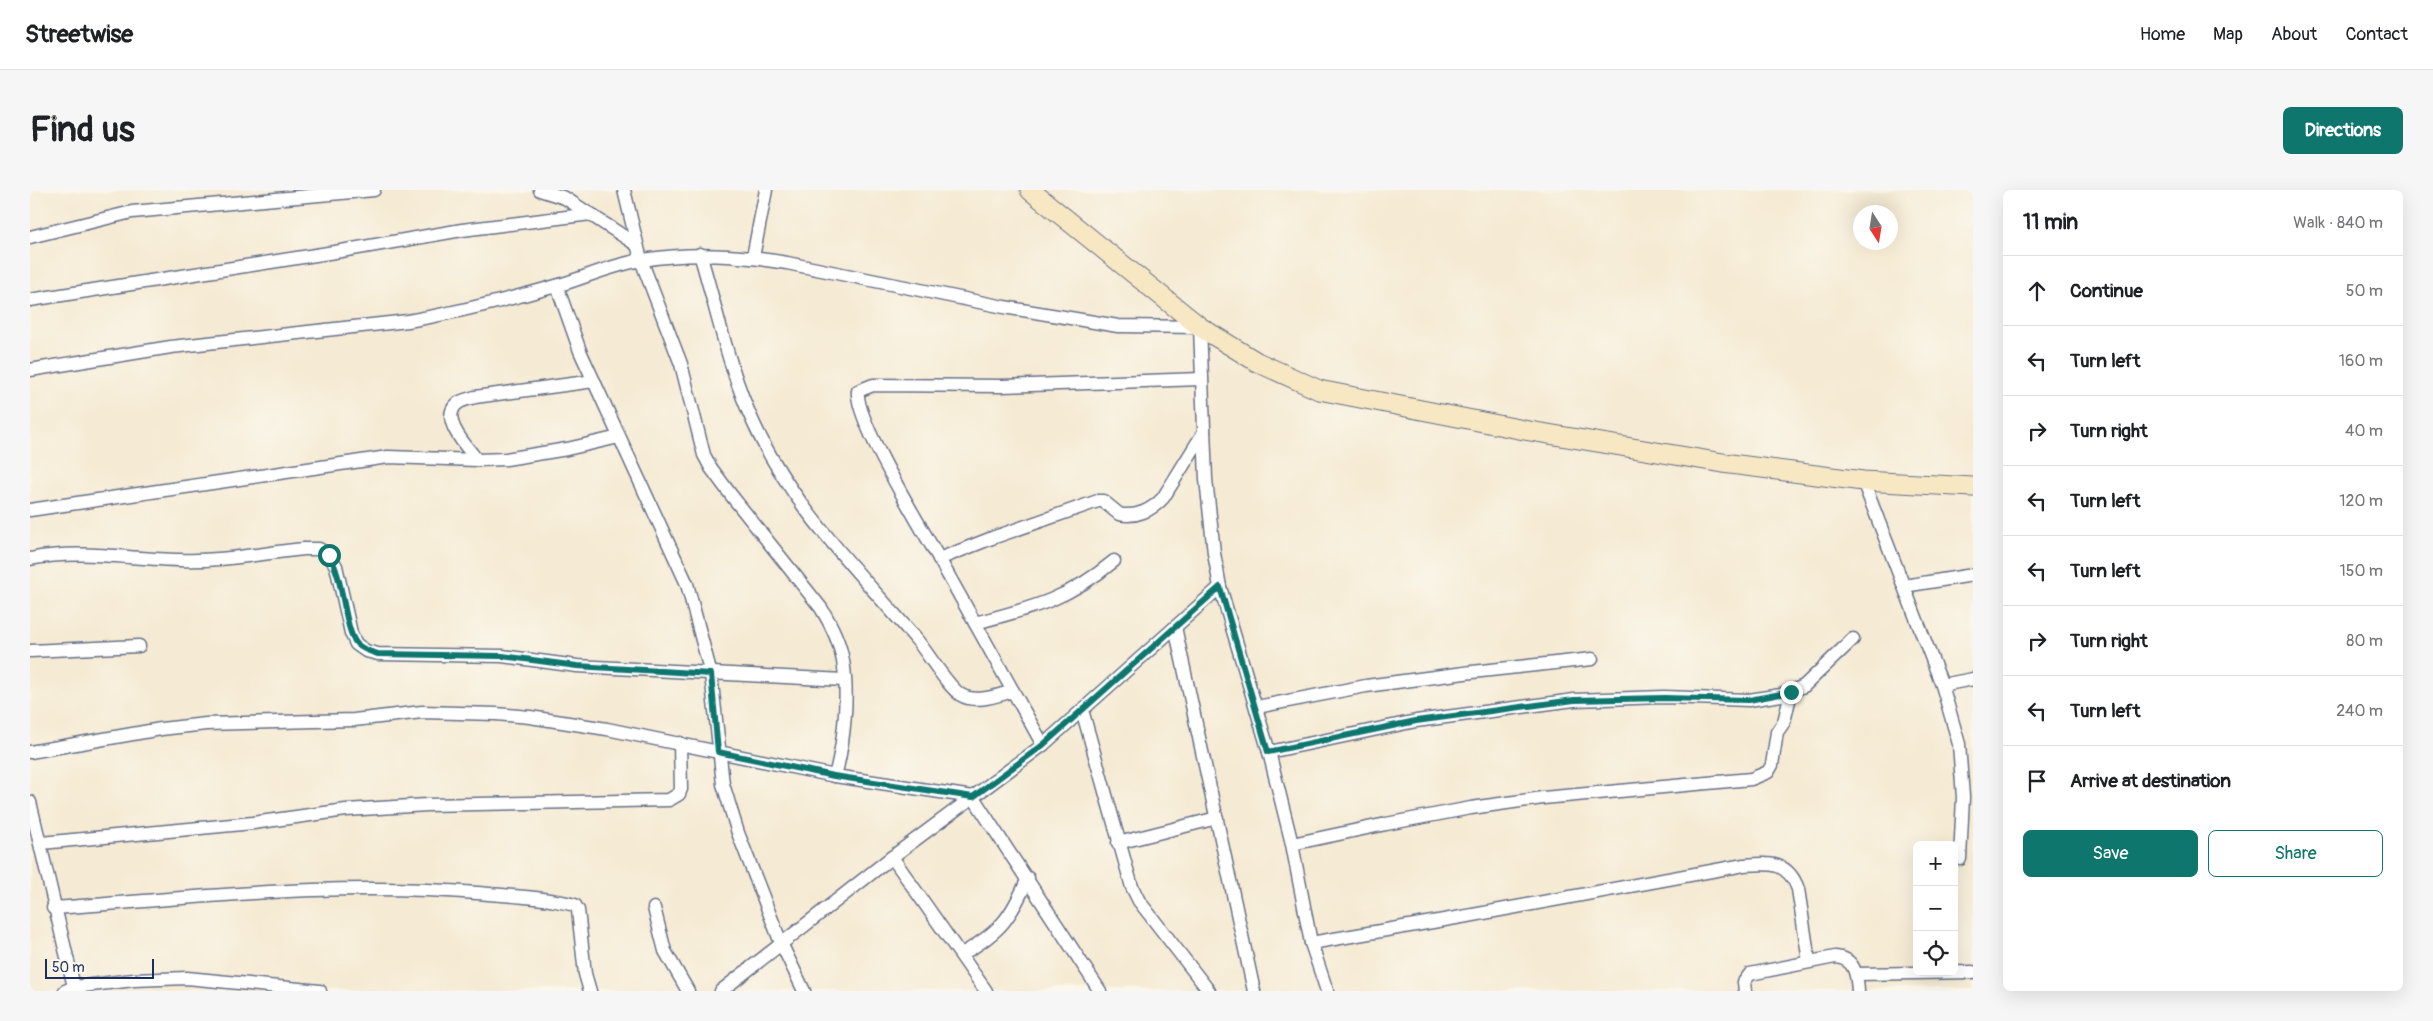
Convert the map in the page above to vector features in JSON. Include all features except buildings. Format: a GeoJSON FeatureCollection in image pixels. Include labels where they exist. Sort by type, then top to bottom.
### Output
{"type":"FeatureCollection","features":[{"type":"Feature","properties":{"kind":"street"},"geometry":{"type":"LineString","coordinates":[[30,237],[132,212],[374,190]]}},
{"type":"Feature","properties":{"kind":"street"},"geometry":{"type":"LineString","coordinates":[[540,190],[565,198],[637,245]]}},
{"type":"Feature","properties":{"kind":"street"},"geometry":{"type":"LineString","coordinates":[[624,190],[641,260],[681,364],[704,455],[711,468],[822,608],[830,622],[843,662],[844,680],[843,728],[834,776]]}},
{"type":"Feature","properties":{"kind":"street"},"geometry":{"type":"LineString","coordinates":[[753,258],[766,190]]}},
{"type":"Feature","properties":{"kind":"street"},"geometry":{"type":"LineString","coordinates":[[1030,190],[1200,327],[1257,362],[1319,390],[1524,430],[1723,463],[1863,481],[1973,487]]}},
{"type":"Feature","properties":{"kind":"street"},"geometry":{"type":"LineString","coordinates":[[30,300],[462,230],[591,214]]}},
{"type":"Feature","properties":{"kind":"street"},"geometry":{"type":"LineString","coordinates":[[700,254],[730,355],[754,425],[782,475],[804,508],[916,639],[957,691],[971,698],[1013,691]]}},
{"type":"Feature","properties":{"kind":"street"},"geometry":{"type":"LineString","coordinates":[[30,370],[171,347],[446,314],[557,286],[641,260],[700,254],[753,258],[1004,307],[1118,326],[1200,327]]}},
{"type":"Feature","properties":{"kind":"street"},"geometry":{"type":"LineString","coordinates":[[557,286],[570,325],[594,381],[687,584],[711,674],[718,752],[723,784],[738,833],[781,943],[804,991]]}},
{"type":"Feature","properties":{"kind":"street"},"geometry":{"type":"LineString","coordinates":[[1200,327],[1209,526],[1220,587],[1257,708],[1292,844],[1311,943],[1327,991]]}},
{"type":"Feature","properties":{"kind":"street"},"geometry":{"type":"LineString","coordinates":[[1043,745],[901,494],[867,424],[857,397],[858,391],[873,385],[1002,386],[1201,379]]}},
{"type":"Feature","properties":{"kind":"street"},"geometry":{"type":"LineString","coordinates":[[476,460],[454,428],[451,419],[451,412],[458,403],[475,397],[594,381]]}},
{"type":"Feature","properties":{"kind":"street"},"geometry":{"type":"LineString","coordinates":[[939,559],[992,538],[1098,501],[1103,501],[1119,514],[1142,513],[1158,504],[1163,498],[1204,431]]}},
{"type":"Feature","properties":{"kind":"street"},"geometry":{"type":"LineString","coordinates":[[30,510],[388,457],[476,460],[540,454],[618,436]]}},
{"type":"Feature","properties":{"kind":"street"},"geometry":{"type":"LineString","coordinates":[[1863,481],[1942,685],[1959,744],[1962,771],[1960,859]]}},
{"type":"Feature","properties":{"kind":"street"},"geometry":{"type":"LineString","coordinates":[[30,559],[90,555],[180,560],[213,559],[304,548],[319,549],[329,555],[336,566],[351,633],[356,644],[378,654],[502,656],[577,666],[844,680]]}},
{"type":"Feature","properties":{"kind":"street"},"geometry":{"type":"LineString","coordinates":[[975,623],[1051,602],[1095,577],[1114,562]]}},
{"type":"Feature","properties":{"kind":"street"},"geometry":{"type":"LineString","coordinates":[[1904,586],[1973,575]]}},
{"type":"Feature","properties":{"kind":"street"},"geometry":{"type":"LineString","coordinates":[[721,991],[892,857],[1043,745],[1220,587]]}},
{"type":"Feature","properties":{"kind":"street"},"geometry":{"type":"LineString","coordinates":[[1175,627],[1254,991]]}},
{"type":"Feature","properties":{"kind":"street"},"geometry":{"type":"LineString","coordinates":[[1268,752],[1416,721],[1574,700],[1664,698],[1749,700],[1791,692],[1811,680],[1853,639]]}},
{"type":"Feature","properties":{"kind":"street"},"geometry":{"type":"LineString","coordinates":[[30,651],[139,646]]}},
{"type":"Feature","properties":{"kind":"street"},"geometry":{"type":"LineString","coordinates":[[1257,708],[1366,686],[1472,672],[1592,660]]}},
{"type":"Feature","properties":{"kind":"street"},"geometry":{"type":"LineString","coordinates":[[1942,685],[1973,679]]}},
{"type":"Feature","properties":{"kind":"street"},"geometry":{"type":"LineString","coordinates":[[1292,844],[1472,808],[1544,798],[1729,781],[1761,776],[1772,765],[1777,732],[1784,722],[1791,692]]}},
{"type":"Feature","properties":{"kind":"street"},"geometry":{"type":"LineString","coordinates":[[1082,710],[1118,843],[1132,887],[1139,901],[1209,991]]}},
{"type":"Feature","properties":{"kind":"street"},"geometry":{"type":"LineString","coordinates":[[30,752],[162,729],[206,724],[354,720],[422,712],[530,716],[680,743],[834,776],[973,797],[1028,878],[1100,991]]}},
{"type":"Feature","properties":{"kind":"street"},"geometry":{"type":"LineString","coordinates":[[41,843],[244,824],[346,810],[427,805],[670,800],[679,794],[681,789],[680,743]]}},
{"type":"Feature","properties":{"kind":"street"},"geometry":{"type":"LineString","coordinates":[[30,802],[41,843],[71,990],[134,980],[187,978],[320,991]]}},
{"type":"Feature","properties":{"kind":"street"},"geometry":{"type":"LineString","coordinates":[[1118,843],[1216,818]]}},
{"type":"Feature","properties":{"kind":"street"},"geometry":{"type":"LineString","coordinates":[[892,857],[962,954],[985,991]]}},
{"type":"Feature","properties":{"kind":"street"},"geometry":{"type":"LineString","coordinates":[[1311,943],[1483,914],[1744,865],[1763,864],[1779,866],[1788,870],[1795,878],[1809,961]]}},
{"type":"Feature","properties":{"kind":"street"},"geometry":{"type":"LineString","coordinates":[[962,954],[997,932],[1017,903],[1028,878]]}},
{"type":"Feature","properties":{"kind":"street"},"geometry":{"type":"LineString","coordinates":[[53,908],[325,888],[434,889],[547,898],[575,905],[578,910],[590,991]]}},
{"type":"Feature","properties":{"kind":"street"},"geometry":{"type":"LineString","coordinates":[[654,908],[665,951],[688,991]]}},
{"type":"Feature","properties":{"kind":"street"},"geometry":{"type":"LineString","coordinates":[[1746,991],[1744,982],[1750,974],[1809,961],[1842,958],[1853,965],[1858,991]]}},
{"type":"Feature","properties":{"kind":"street"},"geometry":{"type":"LineString","coordinates":[[1856,974],[1973,972]]}},
{"type":"Feature","properties":{"kind":"route"},"geometry":{"type":"LineString","coordinates":[[329,555],[336,566],[351,633],[356,644],[366,650],[378,654],[502,656],[577,666],[711,674],[718,752],[834,776],[973,797],[1043,745],[1220,587],[1257,708],[1268,752],[1416,721],[1574,700],[1664,698],[1749,700],[1780,696],[1791,692]]}}]}
